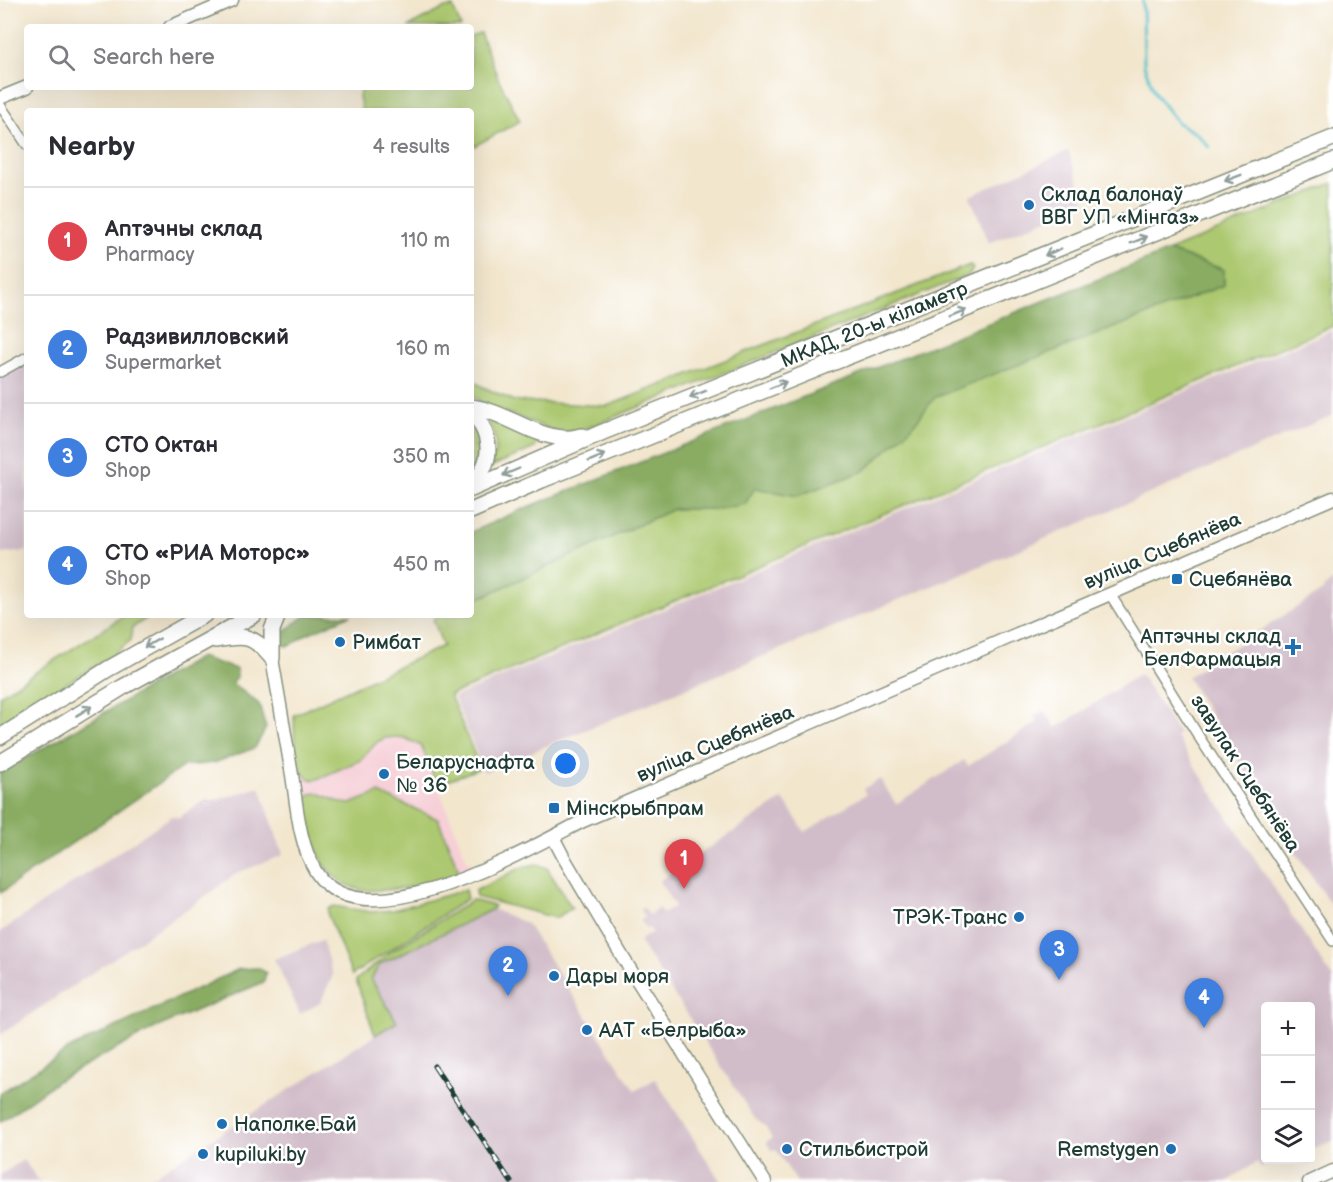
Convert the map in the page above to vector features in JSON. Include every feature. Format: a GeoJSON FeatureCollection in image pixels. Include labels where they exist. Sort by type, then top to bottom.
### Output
{"type":"FeatureCollection","features":[{"type":"Feature","properties":{"kind":"highway","name":"МКАД, 20-ы кіламетр"},"geometry":{"type":"LineString","coordinates":[[474,488],[603,432],[1333,138]]}},
{"type":"Feature","properties":{"kind":"highway","name":"МКАД, 20-ы кіламетр"},"geometry":{"type":"LineString","coordinates":[[474,511],[576,467],[1333,162]]}},
{"type":"Feature","properties":{"kind":"highway"},"geometry":{"type":"LineString","coordinates":[[474,409],[483,409],[547,435],[566,439],[603,432]]}},
{"type":"Feature","properties":{"kind":"highway"},"geometry":{"type":"LineString","coordinates":[[474,414],[485,430],[488,448],[484,470],[474,481]]}},
{"type":"Feature","properties":{"kind":"highway"},"geometry":{"type":"LineString","coordinates":[[0,737],[118,663],[199,618]]}},
{"type":"Feature","properties":{"kind":"highway"},"geometry":{"type":"LineString","coordinates":[[0,763],[123,687],[248,618]]}},
{"type":"Feature","properties":{"kind":"highway"},"geometry":{"type":"LineString","coordinates":[[272,658],[272,630],[277,618]]}},
{"type":"Feature","properties":{"kind":"highway"},"geometry":{"type":"LineString","coordinates":[[201,643],[240,636],[247,637],[261,645],[272,658]]}},
{"type":"Feature","properties":{"kind":"street"},"geometry":{"type":"LineString","coordinates":[[177,24],[232,0]]}},
{"type":"Feature","properties":{"kind":"street"},"geometry":{"type":"LineString","coordinates":[[0,98],[24,88]]}},
{"type":"Feature","properties":{"kind":"street"},"geometry":{"type":"LineString","coordinates":[[0,105],[24,141]]}},
{"type":"Feature","properties":{"kind":"street"},"geometry":{"type":"LineString","coordinates":[[0,372],[24,359]]}},
{"type":"Feature","properties":{"kind":"street","name":"вуліца Сцебянёва"},"geometry":{"type":"LineString","coordinates":[[272,658],[300,827],[316,872],[328,886],[341,895],[366,900],[385,899],[417,894],[472,876],[583,821],[1333,498]]}},
{"type":"Feature","properties":{"kind":"street","name":"завулак Сцебянёва"},"geometry":{"type":"LineString","coordinates":[[1110,594],[1201,740],[1333,940]]}},
{"type":"Feature","properties":{"kind":"street"},"geometry":{"type":"LineString","coordinates":[[553,837],[631,970],[765,1182]]}},
{"type":"Feature","properties":{"kind":"street"},"geometry":{"type":"LineString","coordinates":[[1309,1182],[1333,1171]]}},
{"type":"Feature","properties":{"kind":"shaded area"},"geometry":{"type":"Polygon","coordinates":[[[1068,151],[1086,203],[989,243],[970,196],[1068,151]]]}},
{"type":"Feature","properties":{"kind":"shaded area"},"geometry":{"type":"Polygon","coordinates":[[[1333,330],[1333,415],[1002,557],[484,772],[454,697],[1333,330]]]}},
{"type":"Feature","properties":{"kind":"shaded area"},"geometry":{"type":"Polygon","coordinates":[[[24,363],[24,551],[0,554],[0,489],[2,487],[0,484],[0,376],[24,363]]]}},
{"type":"Feature","properties":{"kind":"shaded area"},"geometry":{"type":"Polygon","coordinates":[[[1333,581],[1333,908],[1187,677],[1324,590],[1323,588],[1333,581]]]}},
{"type":"Feature","properties":{"kind":"shaded area"},"geometry":{"type":"Polygon","coordinates":[[[1140,674],[1179,734],[1176,736],[1187,754],[1333,979],[1333,1141],[1315,1148],[1315,1002],[1261,1002],[1261,1164],[1272,1164],[1261,1168],[1257,1162],[1226,1182],[797,1182],[776,1150],[772,1151],[766,1142],[772,1138],[765,1126],[755,1119],[639,941],[652,932],[649,928],[646,929],[640,921],[645,917],[640,909],[643,907],[649,915],[659,908],[663,914],[675,906],[659,881],[783,799],[805,832],[866,794],[863,789],[880,779],[896,804],[964,760],[968,766],[1038,722],[1034,716],[1044,710],[1056,728],[1140,674]]]}},
{"type":"Feature","properties":{"kind":"shaded area"},"geometry":{"type":"Polygon","coordinates":[[[397,737],[412,740],[421,746],[467,861],[474,865],[454,876],[380,793],[350,804],[310,794],[305,802],[298,765],[308,779],[315,780],[361,760],[377,742],[385,738],[397,737]]]}},
{"type":"Feature","properties":{"kind":"shaded area"},"geometry":{"type":"Polygon","coordinates":[[[260,787],[283,855],[237,873],[0,1035],[0,932],[172,816],[179,818],[204,800],[219,799],[260,787]]]}},
{"type":"Feature","properties":{"kind":"shaded area"},"geometry":{"type":"Polygon","coordinates":[[[492,909],[526,923],[635,1091],[655,1079],[721,1182],[153,1182],[150,1178],[396,1022],[371,979],[380,964],[492,909]]]}},
{"type":"Feature","properties":{"kind":"shaded area"},"geometry":{"type":"Polygon","coordinates":[[[322,940],[333,975],[320,1003],[300,1014],[274,959],[322,940]]]}},
{"type":"Feature","properties":{"kind":"shaded area"},"geometry":{"type":"Polygon","coordinates":[[[23,1160],[40,1182],[0,1182],[0,1175],[23,1160]]]}},
{"type":"Feature","properties":{"kind":"green space"},"geometry":{"type":"Polygon","coordinates":[[[453,7],[460,24],[414,24],[445,8],[453,7]]]}},
{"type":"Feature","properties":{"kind":"green space"},"geometry":{"type":"Polygon","coordinates":[[[480,33],[498,78],[520,121],[474,146],[474,108],[361,108],[360,90],[474,90],[474,35],[480,33]]]}},
{"type":"Feature","properties":{"kind":"green space"},"geometry":{"type":"Polygon","coordinates":[[[1333,183],[1333,326],[450,695],[480,768],[437,785],[421,746],[405,738],[397,737],[385,738],[377,742],[361,760],[315,780],[302,772],[296,754],[294,715],[443,646],[433,619],[474,618],[474,601],[673,509],[719,509],[755,488],[797,496],[912,427],[934,397],[1224,285],[1223,269],[1169,251],[1333,183]]]}},
{"type":"Feature","properties":{"kind":"green space"},"geometry":{"type":"Polygon","coordinates":[[[1169,251],[1224,270],[1224,285],[935,397],[912,427],[864,471],[797,496],[755,488],[745,504],[719,509],[673,509],[474,601],[474,531],[518,511],[1169,251]]]}},
{"type":"Feature","properties":{"kind":"green space"},"geometry":{"type":"Polygon","coordinates":[[[970,265],[973,269],[969,275],[575,432],[555,431],[488,406],[474,398],[474,381],[514,401],[607,406],[970,265]]]}},
{"type":"Feature","properties":{"kind":"green space"},"geometry":{"type":"Polygon","coordinates":[[[481,413],[538,434],[540,441],[535,448],[490,467],[495,452],[495,438],[481,413]]]}},
{"type":"Feature","properties":{"kind":"green space"},"geometry":{"type":"Polygon","coordinates":[[[474,427],[482,444],[480,461],[474,472],[474,427]]]}},
{"type":"Feature","properties":{"kind":"green space"},"geometry":{"type":"Polygon","coordinates":[[[120,618],[147,618],[133,627],[131,640],[110,657],[0,724],[0,695],[120,618]]]}},
{"type":"Feature","properties":{"kind":"green space"},"geometry":{"type":"Polygon","coordinates":[[[303,618],[344,618],[307,634],[291,645],[284,646],[281,638],[287,629],[303,618]]]}},
{"type":"Feature","properties":{"kind":"green space"},"geometry":{"type":"Polygon","coordinates":[[[200,657],[236,669],[237,677],[232,683],[259,704],[266,728],[255,748],[214,763],[184,766],[0,893],[0,773],[200,657]]]}},
{"type":"Feature","properties":{"kind":"green space"},"geometry":{"type":"Polygon","coordinates":[[[318,793],[350,804],[379,793],[438,819],[458,868],[454,876],[437,883],[395,889],[362,890],[343,883],[321,860],[314,841],[305,802],[310,794],[318,793]]]}},
{"type":"Feature","properties":{"kind":"green space"},"geometry":{"type":"Polygon","coordinates":[[[537,864],[547,868],[572,908],[556,918],[476,897],[475,891],[522,867],[537,864]]]}},
{"type":"Feature","properties":{"kind":"green space"},"geometry":{"type":"Polygon","coordinates":[[[465,890],[467,899],[352,975],[328,915],[328,909],[334,906],[371,912],[393,910],[465,890]]]}},
{"type":"Feature","properties":{"kind":"green space"},"geometry":{"type":"Polygon","coordinates":[[[472,900],[494,906],[491,910],[380,964],[371,979],[397,1022],[375,1035],[356,980],[392,951],[472,900]]]}},
{"type":"Feature","properties":{"kind":"green space"},"geometry":{"type":"Polygon","coordinates":[[[259,968],[266,973],[264,982],[155,1028],[59,1080],[0,1122],[0,1093],[71,1048],[239,969],[259,968]]]}},
{"type":"Feature","properties":{"kind":"waterway"},"geometry":{"type":"LineString","coordinates":[[1143,0],[1144,65],[1155,94],[1178,123],[1197,134],[1209,147]]}},
{"type":"Feature","properties":{"kind":"railway"},"geometry":{"type":"LineString","coordinates":[[434,1066],[511,1182]]}},
{"type":"Feature","properties":{"kind":"place","name":"Склад балонаў ВВГ УП «Мінгаз»"},"geometry":{"type":"Point","coordinates":[1029,205]}},
{"type":"Feature","properties":{"kind":"place","name":"Сцебянёва"},"geometry":{"type":"Point","coordinates":[1177,579]}},
{"type":"Feature","properties":{"kind":"place","name":"Римбат"},"geometry":{"type":"Point","coordinates":[340,642]}},
{"type":"Feature","properties":{"kind":"place","name":"Аптэчны склад БелФармацыя"},"geometry":{"type":"Point","coordinates":[1293,647]}},
{"type":"Feature","properties":{"kind":"place","name":"Беларуснафта № 36"},"geometry":{"type":"Point","coordinates":[384,774]}},
{"type":"Feature","properties":{"kind":"place","name":"Мінскрыбпрам"},"geometry":{"type":"Point","coordinates":[554,808]}},
{"type":"Feature","properties":{"kind":"place","name":"Аптэчны склад"},"geometry":{"type":"Point","coordinates":[684,889]}},
{"type":"Feature","properties":{"kind":"place","name":"ТРЭК-Транс"},"geometry":{"type":"Point","coordinates":[1019,917]}},
{"type":"Feature","properties":{"kind":"place","name":"Дары моря"},"geometry":{"type":"Point","coordinates":[554,976]}},
{"type":"Feature","properties":{"kind":"place","name":"СТО Октан"},"geometry":{"type":"Point","coordinates":[1059,980]}},
{"type":"Feature","properties":{"kind":"place","name":"Радзивилловский"},"geometry":{"type":"Point","coordinates":[508,996]}},
{"type":"Feature","properties":{"kind":"place","name":"СТО «РИА Моторс»"},"geometry":{"type":"Point","coordinates":[1204,1028]}},
{"type":"Feature","properties":{"kind":"place","name":"ААТ «Белрыба»"},"geometry":{"type":"Point","coordinates":[587,1030]}},
{"type":"Feature","properties":{"kind":"place","name":"Наполке.Бай"},"geometry":{"type":"Point","coordinates":[222,1124]}},
{"type":"Feature","properties":{"kind":"place","name":"Стильбистрой"},"geometry":{"type":"Point","coordinates":[787,1149]}},
{"type":"Feature","properties":{"kind":"place","name":"Remstygen"},"geometry":{"type":"Point","coordinates":[1171,1149]}},
{"type":"Feature","properties":{"kind":"place","name":"kupiluki.by"},"geometry":{"type":"Point","coordinates":[203,1154]}}]}
